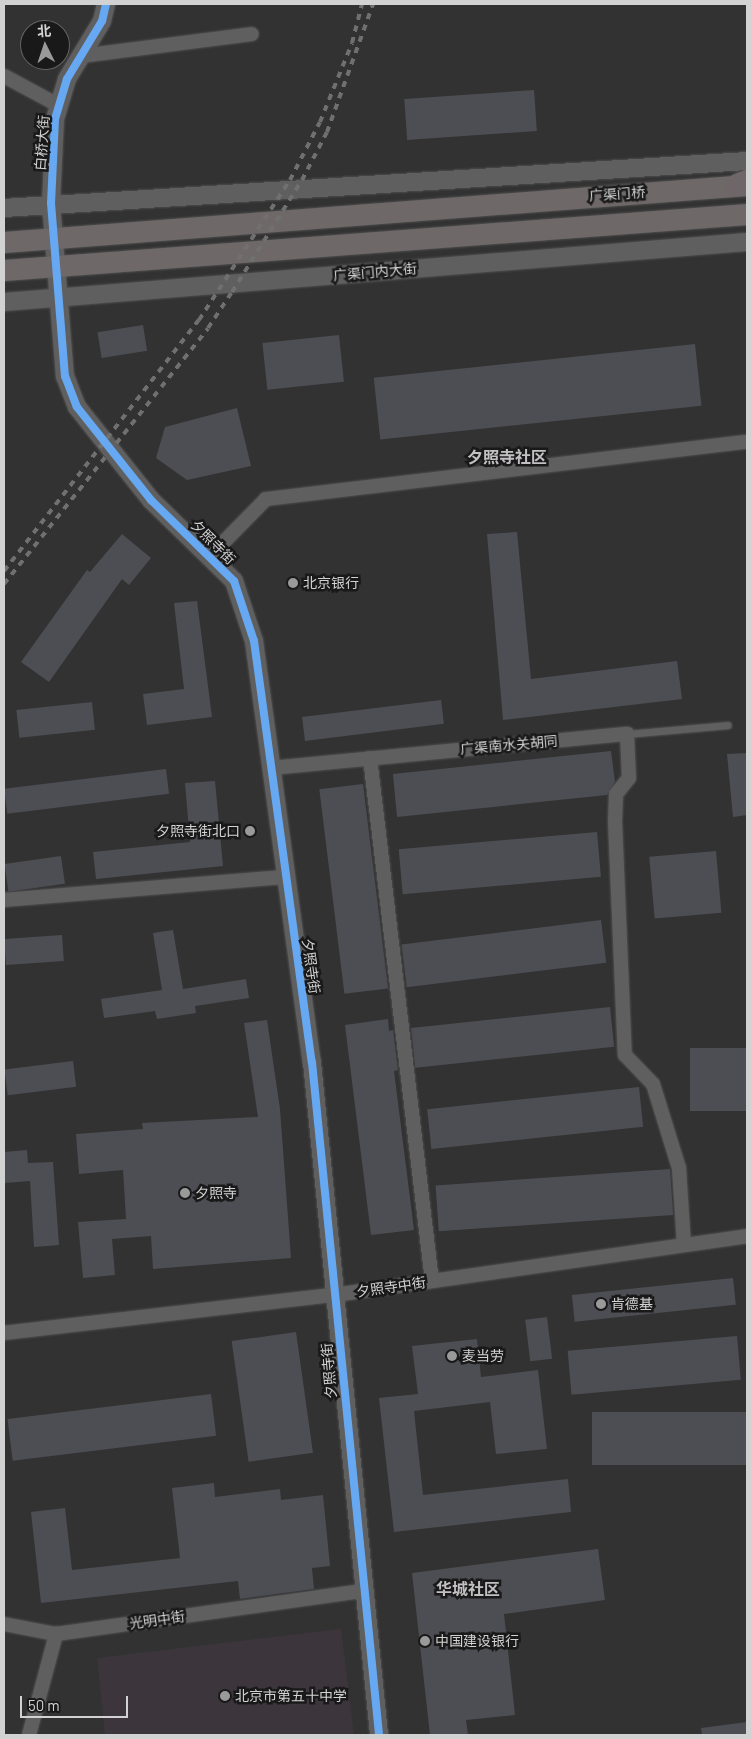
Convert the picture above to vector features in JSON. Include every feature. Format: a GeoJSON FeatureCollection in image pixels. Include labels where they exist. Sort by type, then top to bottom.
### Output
{"type":"FeatureCollection","features":[{"type":"Feature","properties":{"kind":"main road","name":"广渠门桥"},"geometry":{"type":"LineString","coordinates":[[55,237],[744,184]]}},
{"type":"Feature","properties":{"kind":"main road"},"geometry":{"type":"LineString","coordinates":[[4,270],[747,214]]}},
{"type":"Feature","properties":{"kind":"main road"},"geometry":{"type":"LineString","coordinates":[[4,242],[55,237]]}},
{"type":"Feature","properties":{"kind":"street","name":"白桥大街"},"geometry":{"type":"LineString","coordinates":[[57,265],[51,203],[58,105],[81,56],[102,21],[106,4]]}},
{"type":"Feature","properties":{"kind":"street"},"geometry":{"type":"LineString","coordinates":[[81,56],[252,34]]}},
{"type":"Feature","properties":{"kind":"street"},"geometry":{"type":"LineString","coordinates":[[4,76],[58,105]]}},
{"type":"Feature","properties":{"kind":"street"},"geometry":{"type":"LineString","coordinates":[[4,208],[51,203],[747,161]]}},
{"type":"Feature","properties":{"kind":"street","name":"广渠门内大街"},"geometry":{"type":"LineString","coordinates":[[4,302],[747,242]]}},
{"type":"Feature","properties":{"kind":"street","name":"夕照寺街"},"geometry":{"type":"LineString","coordinates":[[57,265],[65,376],[77,407],[151,500],[210,555],[234,581],[254,641],[312,1062],[363,1591],[379,1735]]}},
{"type":"Feature","properties":{"kind":"street"},"geometry":{"type":"LineString","coordinates":[[210,555],[266,499],[747,442]]}},
{"type":"Feature","properties":{"kind":"street"},"geometry":{"type":"LineString","coordinates":[[627,734],[629,778],[616,794],[615,820],[625,1055],[653,1084],[678,1168],[684,1245]]}},
{"type":"Feature","properties":{"kind":"street","name":"广渠南水关胡同"},"geometry":{"type":"LineString","coordinates":[[271,768],[627,734]]}},
{"type":"Feature","properties":{"kind":"street"},"geometry":{"type":"LineString","coordinates":[[370,758],[432,1281]]}},
{"type":"Feature","properties":{"kind":"street"},"geometry":{"type":"LineString","coordinates":[[4,900],[286,877]]}},
{"type":"Feature","properties":{"kind":"street","name":"夕照寺中街"},"geometry":{"type":"LineString","coordinates":[[4,1333],[334,1295],[747,1236]]}},
{"type":"Feature","properties":{"kind":"street","name":"光明中街"},"geometry":{"type":"LineString","coordinates":[[4,1624],[56,1634],[363,1591]]}},
{"type":"Feature","properties":{"kind":"street"},"geometry":{"type":"LineString","coordinates":[[29,1735],[56,1634]]}},
{"type":"Feature","properties":{"kind":"lane","name":"广渠南水关胡同"},"geometry":{"type":"LineString","coordinates":[[627,734],[728,725]]}},
{"type":"Feature","properties":{"kind":"shaded area","name":"北京市第五十中学"},"geometry":{"type":"Polygon","coordinates":[[[341,1629],[354,1735],[105,1735],[97,1658],[341,1629]]]}},
{"type":"Feature","properties":{"kind":"building"},"geometry":{"type":"Polygon","coordinates":[[[534,90],[537,131],[407,140],[404,99],[534,90]]]}},
{"type":"Feature","properties":{"kind":"building"},"geometry":{"type":"Polygon","coordinates":[[[143,325],[147,351],[102,358],[98,332],[143,325]]]}},
{"type":"Feature","properties":{"kind":"building"},"geometry":{"type":"Polygon","coordinates":[[[339,335],[344,382],[267,390],[262,343],[339,335]]]}},
{"type":"Feature","properties":{"kind":"building"},"geometry":{"type":"Polygon","coordinates":[[[695,344],[701,406],[380,439],[374,378],[695,344]]]}},
{"type":"Feature","properties":{"kind":"building"},"geometry":{"type":"Polygon","coordinates":[[[237,408],[251,466],[187,480],[156,458],[165,427],[237,408]]]}},
{"type":"Feature","properties":{"kind":"building"},"geometry":{"type":"Polygon","coordinates":[[[517,532],[531,679],[677,661],[682,699],[503,720],[487,534],[517,532]]]}},
{"type":"Feature","properties":{"kind":"building"},"geometry":{"type":"Polygon","coordinates":[[[122,534],[151,558],[129,585],[122,579],[49,682],[21,662],[87,570],[90,572],[122,534]]]}},
{"type":"Feature","properties":{"kind":"building"},"geometry":{"type":"Polygon","coordinates":[[[197,601],[212,717],[147,725],[143,694],[184,689],[174,603],[197,601]]]}},
{"type":"Feature","properties":{"kind":"building"},"geometry":{"type":"Polygon","coordinates":[[[441,700],[444,724],[305,741],[302,717],[441,700]]]}},
{"type":"Feature","properties":{"kind":"building"},"geometry":{"type":"Polygon","coordinates":[[[92,702],[95,730],[19,738],[16,710],[92,702]]]}},
{"type":"Feature","properties":{"kind":"building"},"geometry":{"type":"Polygon","coordinates":[[[611,751],[615,782],[607,795],[397,817],[393,774],[611,751]]]}},
{"type":"Feature","properties":{"kind":"building"},"geometry":{"type":"Polygon","coordinates":[[[747,753],[747,815],[733,817],[727,754],[747,753]]]}},
{"type":"Feature","properties":{"kind":"building"},"geometry":{"type":"Polygon","coordinates":[[[166,769],[169,794],[7,814],[4,789],[166,769]]]}},
{"type":"Feature","properties":{"kind":"building"},"geometry":{"type":"Polygon","coordinates":[[[215,781],[223,866],[96,879],[93,852],[190,842],[185,783],[215,781]]]}},
{"type":"Feature","properties":{"kind":"building"},"geometry":{"type":"Polygon","coordinates":[[[363,784],[388,988],[344,994],[319,789],[363,784]]]}},
{"type":"Feature","properties":{"kind":"building"},"geometry":{"type":"Polygon","coordinates":[[[597,832],[601,877],[403,894],[399,849],[597,832]]]}},
{"type":"Feature","properties":{"kind":"building"},"geometry":{"type":"Polygon","coordinates":[[[716,851],[721,913],[655,919],[649,857],[716,851]]]}},
{"type":"Feature","properties":{"kind":"building"},"geometry":{"type":"Polygon","coordinates":[[[61,856],[65,884],[8,892],[5,864],[61,856]]]}},
{"type":"Feature","properties":{"kind":"building"},"geometry":{"type":"Polygon","coordinates":[[[601,920],[606,963],[407,987],[401,944],[601,920]]]}},
{"type":"Feature","properties":{"kind":"building"},"geometry":{"type":"Polygon","coordinates":[[[173,930],[183,989],[246,979],[249,998],[195,1006],[196,1013],[157,1019],[155,1011],[104,1018],[101,999],[162,990],[153,933],[173,930]]]}},
{"type":"Feature","properties":{"kind":"building"},"geometry":{"type":"Polygon","coordinates":[[[62,935],[64,961],[6,965],[4,939],[62,935]]]}},
{"type":"Feature","properties":{"kind":"building"},"geometry":{"type":"Polygon","coordinates":[[[610,1007],[614,1047],[415,1068],[411,1028],[610,1007]]]}},
{"type":"Feature","properties":{"kind":"building"},"geometry":{"type":"Polygon","coordinates":[[[388,1019],[389,1031],[393,1030],[398,1070],[394,1071],[414,1230],[371,1235],[345,1025],[388,1019]]]}},
{"type":"Feature","properties":{"kind":"building"},"geometry":{"type":"Polygon","coordinates":[[[267,1020],[280,1109],[291,1258],[153,1269],[151,1236],[112,1239],[115,1275],[83,1278],[78,1222],[126,1219],[123,1170],[79,1174],[76,1134],[143,1129],[142,1123],[258,1117],[244,1023],[267,1020]]]}},
{"type":"Feature","properties":{"kind":"building"},"geometry":{"type":"Polygon","coordinates":[[[690,1048],[747,1048],[747,1111],[690,1111],[690,1048]]]}},
{"type":"Feature","properties":{"kind":"building"},"geometry":{"type":"Polygon","coordinates":[[[73,1061],[76,1087],[8,1095],[5,1069],[73,1061]]]}},
{"type":"Feature","properties":{"kind":"building"},"geometry":{"type":"Polygon","coordinates":[[[639,1087],[643,1127],[431,1149],[427,1109],[639,1087]]]}},
{"type":"Feature","properties":{"kind":"building"},"geometry":{"type":"Polygon","coordinates":[[[27,1150],[28,1163],[53,1162],[59,1245],[34,1247],[30,1181],[4,1183],[4,1152],[27,1150]]]}},
{"type":"Feature","properties":{"kind":"building"},"geometry":{"type":"Polygon","coordinates":[[[670,1169],[673,1215],[439,1231],[436,1185],[670,1169]]]}},
{"type":"Feature","properties":{"kind":"building"},"geometry":{"type":"Polygon","coordinates":[[[733,1278],[736,1305],[575,1322],[572,1295],[733,1278]]]}},
{"type":"Feature","properties":{"kind":"building"},"geometry":{"type":"Polygon","coordinates":[[[547,1317],[552,1359],[530,1361],[525,1320],[547,1317]]]}},
{"type":"Feature","properties":{"kind":"building"},"geometry":{"type":"Polygon","coordinates":[[[296,1332],[313,1453],[249,1462],[232,1341],[296,1332]]]}},
{"type":"Feature","properties":{"kind":"building"},"geometry":{"type":"Polygon","coordinates":[[[737,1336],[741,1380],[571,1395],[568,1351],[737,1336]]]}},
{"type":"Feature","properties":{"kind":"building"},"geometry":{"type":"Polygon","coordinates":[[[477,1339],[481,1377],[538,1370],[547,1449],[496,1454],[490,1402],[414,1411],[423,1495],[568,1479],[571,1512],[394,1532],[379,1398],[418,1394],[412,1346],[477,1339]]]}},
{"type":"Feature","properties":{"kind":"building"},"geometry":{"type":"Polygon","coordinates":[[[211,1394],[216,1436],[13,1461],[8,1419],[211,1394]]]}},
{"type":"Feature","properties":{"kind":"building"},"geometry":{"type":"Polygon","coordinates":[[[592,1412],[747,1412],[747,1465],[592,1465],[592,1412]]]}},
{"type":"Feature","properties":{"kind":"building"},"geometry":{"type":"Polygon","coordinates":[[[214,1483],[215,1497],[280,1489],[281,1500],[323,1495],[330,1566],[312,1568],[314,1589],[240,1599],[238,1581],[41,1603],[31,1512],[65,1508],[72,1570],[180,1558],[172,1488],[214,1483]]]}},
{"type":"Feature","properties":{"kind":"building"},"geometry":{"type":"Polygon","coordinates":[[[598,1549],[605,1600],[504,1614],[515,1715],[466,1720],[468,1735],[430,1735],[412,1573],[598,1549]]]}},
{"type":"Feature","properties":{"kind":"building"},"geometry":{"type":"Polygon","coordinates":[[[747,1722],[747,1735],[702,1735],[701,1728],[747,1722]]]}},
{"type":"Feature","properties":{"kind":"railway"},"geometry":{"type":"LineString","coordinates":[[4,571],[199,320],[290,180],[320,122],[352,43],[362,4]]}},
{"type":"Feature","properties":{"kind":"railway"},"geometry":{"type":"LineString","coordinates":[[4,584],[208,328],[232,292],[302,180],[327,132],[373,4]]}},
{"type":"Feature","properties":{"kind":"cycle path"},"geometry":{"type":"LineString","coordinates":[[106,4],[102,21],[67,79],[55,119],[51,203],[65,376],[77,407],[151,500],[234,581],[254,641],[312,1062],[379,1735]]}},
{"type":"Feature","properties":{"kind":"place","name":"北京银行"},"geometry":{"type":"Point","coordinates":[293,583]}},
{"type":"Feature","properties":{"kind":"place","name":"夕照寺街北口"},"geometry":{"type":"Point","coordinates":[250,831]}},
{"type":"Feature","properties":{"kind":"place","name":"夕照寺"},"geometry":{"type":"Point","coordinates":[185,1193]}},
{"type":"Feature","properties":{"kind":"place","name":"肯德基"},"geometry":{"type":"Point","coordinates":[601,1304]}},
{"type":"Feature","properties":{"kind":"place","name":"麦当劳"},"geometry":{"type":"Point","coordinates":[452,1356]}},
{"type":"Feature","properties":{"kind":"place","name":"中国建设银行"},"geometry":{"type":"Point","coordinates":[425,1641]}},
{"type":"Feature","properties":{"kind":"place","name":"北京市第五十中学"},"geometry":{"type":"Point","coordinates":[225,1696]}},
{"type":"Feature","properties":{"kind":"district","name":"夕照寺社区"},"geometry":{"type":"Point","coordinates":[507,457]}},
{"type":"Feature","properties":{"kind":"district","name":"华城社区"},"geometry":{"type":"Point","coordinates":[468,1589]}}]}
